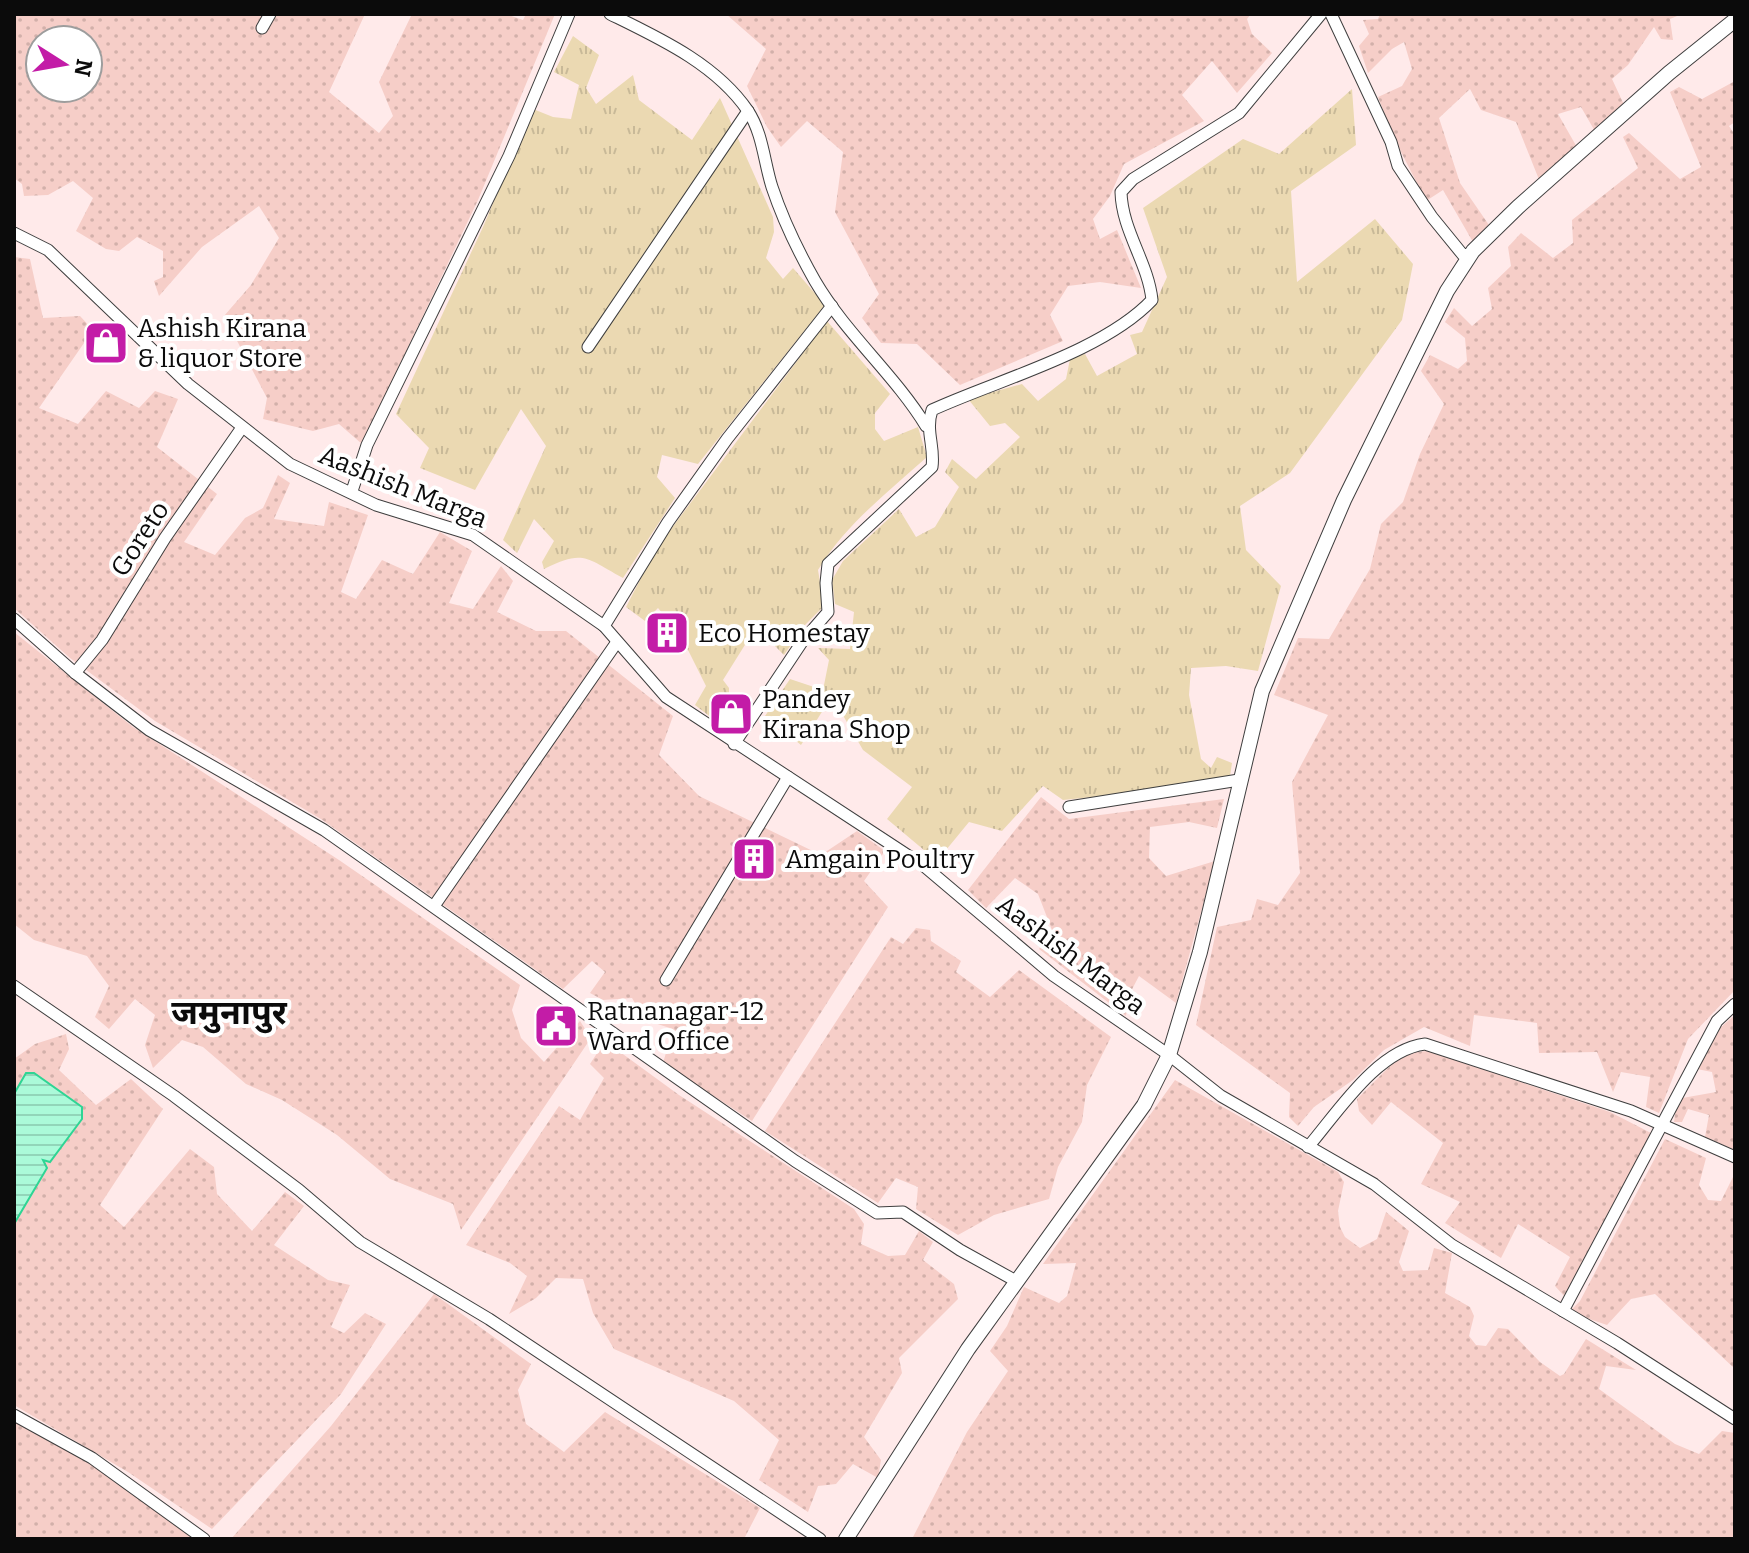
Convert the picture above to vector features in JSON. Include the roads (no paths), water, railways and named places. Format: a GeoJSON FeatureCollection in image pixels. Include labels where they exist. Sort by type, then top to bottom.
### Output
{"type":"FeatureCollection","features":[{"type":"Feature","properties":{"kind":"street"},"geometry":{"type":"LineString","coordinates":[[262,28],[270,14]]}},
{"type":"Feature","properties":{"kind":"street"},"geometry":{"type":"LineString","coordinates":[[352,491],[367,445],[509,156],[569,14]]}},
{"type":"Feature","properties":{"kind":"street"},"geometry":{"type":"LineString","coordinates":[[610,14],[702,64],[748,111],[763,144],[771,184],[788,231],[858,344],[913,405],[926,426],[935,451],[932,467],[828,564],[828,612],[802,642],[734,744]]}},
{"type":"Feature","properties":{"kind":"street"},"geometry":{"type":"LineString","coordinates":[[926,426],[932,410],[1065,355],[1139,313],[1152,300],[1150,284],[1122,212],[1121,192],[1133,179],[1239,113],[1321,14]]}},
{"type":"Feature","properties":{"kind":"street"},"geometry":{"type":"LineString","coordinates":[[1331,14],[1391,142],[1398,166],[1452,242],[1463,255],[1471,254]]}},
{"type":"Feature","properties":{"kind":"street"},"geometry":{"type":"LineString","coordinates":[[846,1539],[1016,1281],[1144,1105],[1169,1055],[1200,952],[1262,691],[1344,500],[1447,291],[1471,254],[1518,207],[1622,114],[1735,20]]}},
{"type":"Feature","properties":{"kind":"street"},"geometry":{"type":"LineString","coordinates":[[588,347],[748,111]]}},
{"type":"Feature","properties":{"kind":"street","name":"Aashish Marga"},"geometry":{"type":"LineString","coordinates":[[14,233],[48,250],[188,384],[241,429],[290,464],[376,505],[473,535],[604,626],[666,697],[924,866],[1054,976],[1169,1055],[1221,1096],[1374,1184],[1452,1245],[1735,1419]]}},
{"type":"Feature","properties":{"kind":"street"},"geometry":{"type":"LineString","coordinates":[[604,626],[668,522],[727,439],[832,306]]}},
{"type":"Feature","properties":{"kind":"street","name":"Goreto"},"geometry":{"type":"LineString","coordinates":[[75,673],[102,640],[165,538],[241,429]]}},
{"type":"Feature","properties":{"kind":"street"},"geometry":{"type":"LineString","coordinates":[[14,619],[75,673],[149,730],[324,830],[795,1161],[877,1213],[903,1212],[960,1250],[1016,1281]]}},
{"type":"Feature","properties":{"kind":"street"},"geometry":{"type":"LineString","coordinates":[[434,906],[617,642]]}},
{"type":"Feature","properties":{"kind":"street"},"geometry":{"type":"LineString","coordinates":[[666,980],[788,777]]}},
{"type":"Feature","properties":{"kind":"street"},"geometry":{"type":"LineString","coordinates":[[1069,807],[1239,780]]}},
{"type":"Feature","properties":{"kind":"street"},"geometry":{"type":"LineString","coordinates":[[14,986],[174,1096],[299,1190],[360,1242],[489,1319],[820,1539]]}},
{"type":"Feature","properties":{"kind":"street"},"geometry":{"type":"LineString","coordinates":[[1563,1311],[1717,1021],[1735,1004]]}},
{"type":"Feature","properties":{"kind":"street"},"geometry":{"type":"LineString","coordinates":[[1308,1147],[1385,1059],[1409,1046],[1425,1044],[1631,1111],[1735,1157]]}},
{"type":"Feature","properties":{"kind":"street"},"geometry":{"type":"LineString","coordinates":[[14,1415],[92,1458],[204,1539]]}},
{"type":"Feature","properties":{"kind":"place","name":"Ashish Kirana & liquor Store"},"geometry":{"type":"Point","coordinates":[106,343]}},
{"type":"Feature","properties":{"kind":"place","name":"Eco Homestay"},"geometry":{"type":"Point","coordinates":[667,633]}},
{"type":"Feature","properties":{"kind":"place","name":"Pandey Kirana Shop"},"geometry":{"type":"Point","coordinates":[731,714]}},
{"type":"Feature","properties":{"kind":"place","name":"Amgain Poultry"},"geometry":{"type":"Point","coordinates":[754,859]}},
{"type":"Feature","properties":{"kind":"place","name":"Ratnanagar-12 Ward Office"},"geometry":{"type":"Point","coordinates":[556,1026]}},
{"type":"Feature","properties":{"kind":"district","name":"जमुनापुर"},"geometry":{"type":"Point","coordinates":[229,1012]}}]}
